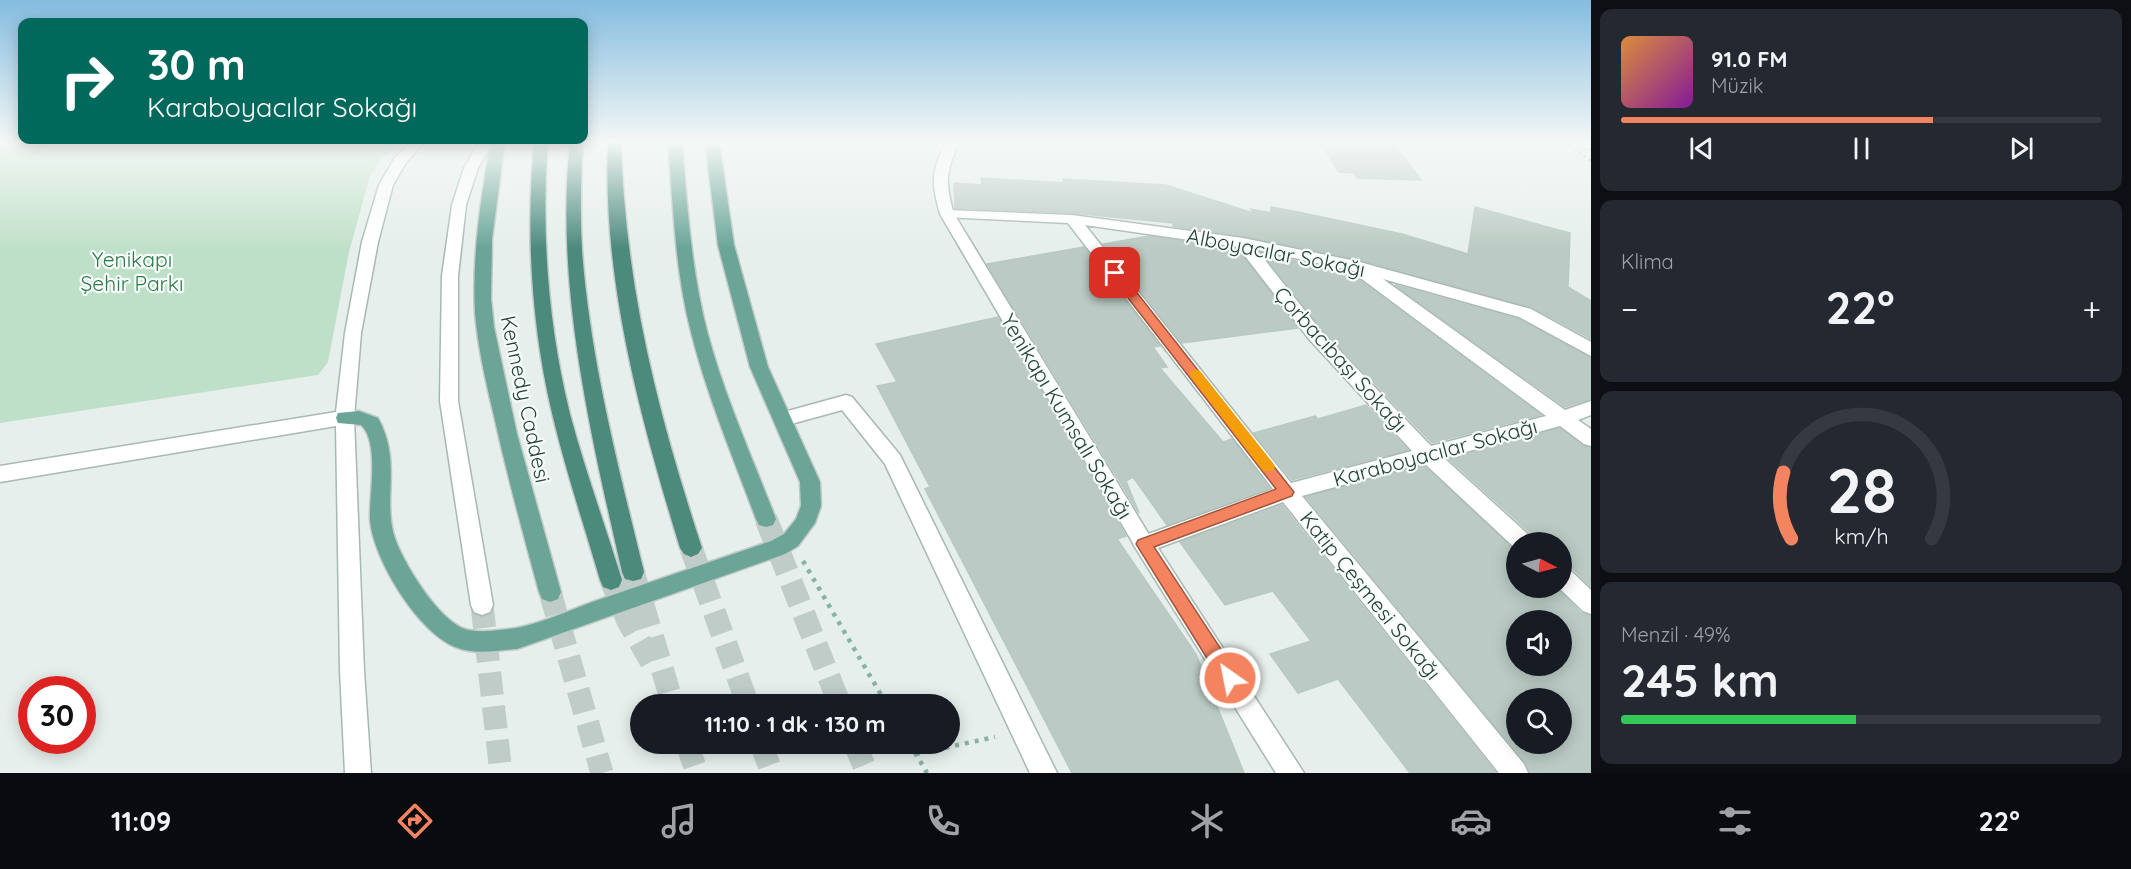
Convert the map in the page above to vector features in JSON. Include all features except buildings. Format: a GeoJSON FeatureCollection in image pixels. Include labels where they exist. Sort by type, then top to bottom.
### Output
{"type":"FeatureCollection","features":[{"type":"Feature","properties":{"kind":"highway"},"geometry":{"type":"LineString","coordinates":[[536,177],[541,290],[559,406],[611,580]]}},
{"type":"Feature","properties":{"kind":"highway"},"geometry":{"type":"LineString","coordinates":[[575,177],[573,214],[583,330],[599,425],[633,572]]}},
{"type":"Feature","properties":{"kind":"highway"},"geometry":{"type":"LineString","coordinates":[[613,177],[618,235],[639,364],[662,455],[691,548]]}},
{"type":"Feature","properties":{"kind":"main road","name":"Kennedy Caddesi"},"geometry":{"type":"LineString","coordinates":[[492,177],[483,248],[483,301],[488,344],[515,469],[550,592]]}},
{"type":"Feature","properties":{"kind":"main road"},"geometry":{"type":"LineString","coordinates":[[678,177],[681,222],[693,304],[708,361],[766,519]]}},
{"type":"Feature","properties":{"kind":"main road"},"geometry":{"type":"LineString","coordinates":[[345,418],[364,419],[371,423],[380,445],[382,532],[399,568],[427,613],[458,638],[489,641],[517,638],[720,569],[778,548],[791,540],[806,523],[810,506],[810,482],[759,367],[726,245],[717,177]]}},
{"type":"Feature","properties":{"kind":"street"},"geometry":{"type":"LineString","coordinates":[[358,773],[352,670],[345,418],[353,333],[370,243],[386,185],[390,177]]}},
{"type":"Feature","properties":{"kind":"street"},"geometry":{"type":"LineString","coordinates":[[468,177],[459,205],[450,276],[449,401],[482,605]]}},
{"type":"Feature","properties":{"kind":"street","name":"Yenikapı Kumsalı Sokağı"},"geometry":{"type":"LineString","coordinates":[[937,177],[946,214],[1144,544],[1291,773]]}},
{"type":"Feature","properties":{"kind":"street","name":"Alboyacılar Sokağı"},"geometry":{"type":"LineString","coordinates":[[946,214],[1072,219],[1243,243],[1356,266],[1525,313],[1591,350]]}},
{"type":"Feature","properties":{"kind":"street","name":"Katip Çeşmesi Sokağı"},"geometry":{"type":"LineString","coordinates":[[1072,219],[1287,492],[1515,773]]}},
{"type":"Feature","properties":{"kind":"street","name":"Çorbacıbaşı Sokağı"},"geometry":{"type":"LineString","coordinates":[[1243,243],[1315,335],[1426,453],[1512,532]]}},
{"type":"Feature","properties":{"kind":"street"},"geometry":{"type":"LineString","coordinates":[[1356,266],[1591,439]]}},
{"type":"Feature","properties":{"kind":"street"},"geometry":{"type":"LineString","coordinates":[[784,419],[846,402],[893,460],[1022,732],[1044,773]]}},
{"type":"Feature","properties":{"kind":"street","name":"Karaboyacılar Sokağı"},"geometry":{"type":"LineString","coordinates":[[1144,544],[1287,492],[1426,453],[1564,418],[1591,408]]}},
{"type":"Feature","properties":{"kind":"street"},"geometry":{"type":"LineString","coordinates":[[0,474],[345,418]]}},
{"type":"Feature","properties":{"kind":"street"},"geometry":{"type":"LineString","coordinates":[[1572,586],[1591,604]]}},
{"type":"Feature","properties":{"kind":"path"},"geometry":{"type":"LineString","coordinates":[[791,540],[882,694]]}},
{"type":"Feature","properties":{"kind":"path"},"geometry":{"type":"LineString","coordinates":[[960,745],[1022,732]]}},
{"type":"Feature","properties":{"kind":"path"},"geometry":{"type":"LineString","coordinates":[[916,754],[927,773]]}},
{"type":"Feature","properties":{"kind":"green space","name":"Yenikapı Şehir Parkı"},"geometry":{"type":"Polygon","coordinates":[[[0,177],[370,177],[349,252],[328,362],[318,375],[0,423],[0,177]]]}},
{"type":"Feature","properties":{"kind":"tunnel"},"geometry":{"type":"LineString","coordinates":[[766,519],[836,694]]}},
{"type":"Feature","properties":{"kind":"tunnel"},"geometry":{"type":"LineString","coordinates":[[691,548],[744,694]]}},
{"type":"Feature","properties":{"kind":"tunnel"},"geometry":{"type":"LineString","coordinates":[[633,572],[670,694]]}},
{"type":"Feature","properties":{"kind":"tunnel"},"geometry":{"type":"LineString","coordinates":[[611,580],[628,621],[652,663]]}},
{"type":"Feature","properties":{"kind":"tunnel"},"geometry":{"type":"LineString","coordinates":[[550,592],[602,773]]}},
{"type":"Feature","properties":{"kind":"tunnel"},"geometry":{"type":"LineString","coordinates":[[482,605],[501,773]]}},
{"type":"Feature","properties":{"kind":"tunnel"},"geometry":{"type":"LineString","coordinates":[[690,754],[697,773]]}},
{"type":"Feature","properties":{"kind":"tunnel"},"geometry":{"type":"LineString","coordinates":[[765,754],[772,773]]}},
{"type":"Feature","properties":{"kind":"tunnel"},"geometry":{"type":"LineString","coordinates":[[859,754],[867,773]]}},
{"type":"Feature","properties":{"kind":"slow traffic"},"geometry":{"type":"LineString","coordinates":[[1196,374],[1268,467]]}},
{"type":"Feature","properties":{"kind":"route"},"geometry":{"type":"LineString","coordinates":[[1115,273],[1287,492],[1144,544],[1230,678]]}}]}
